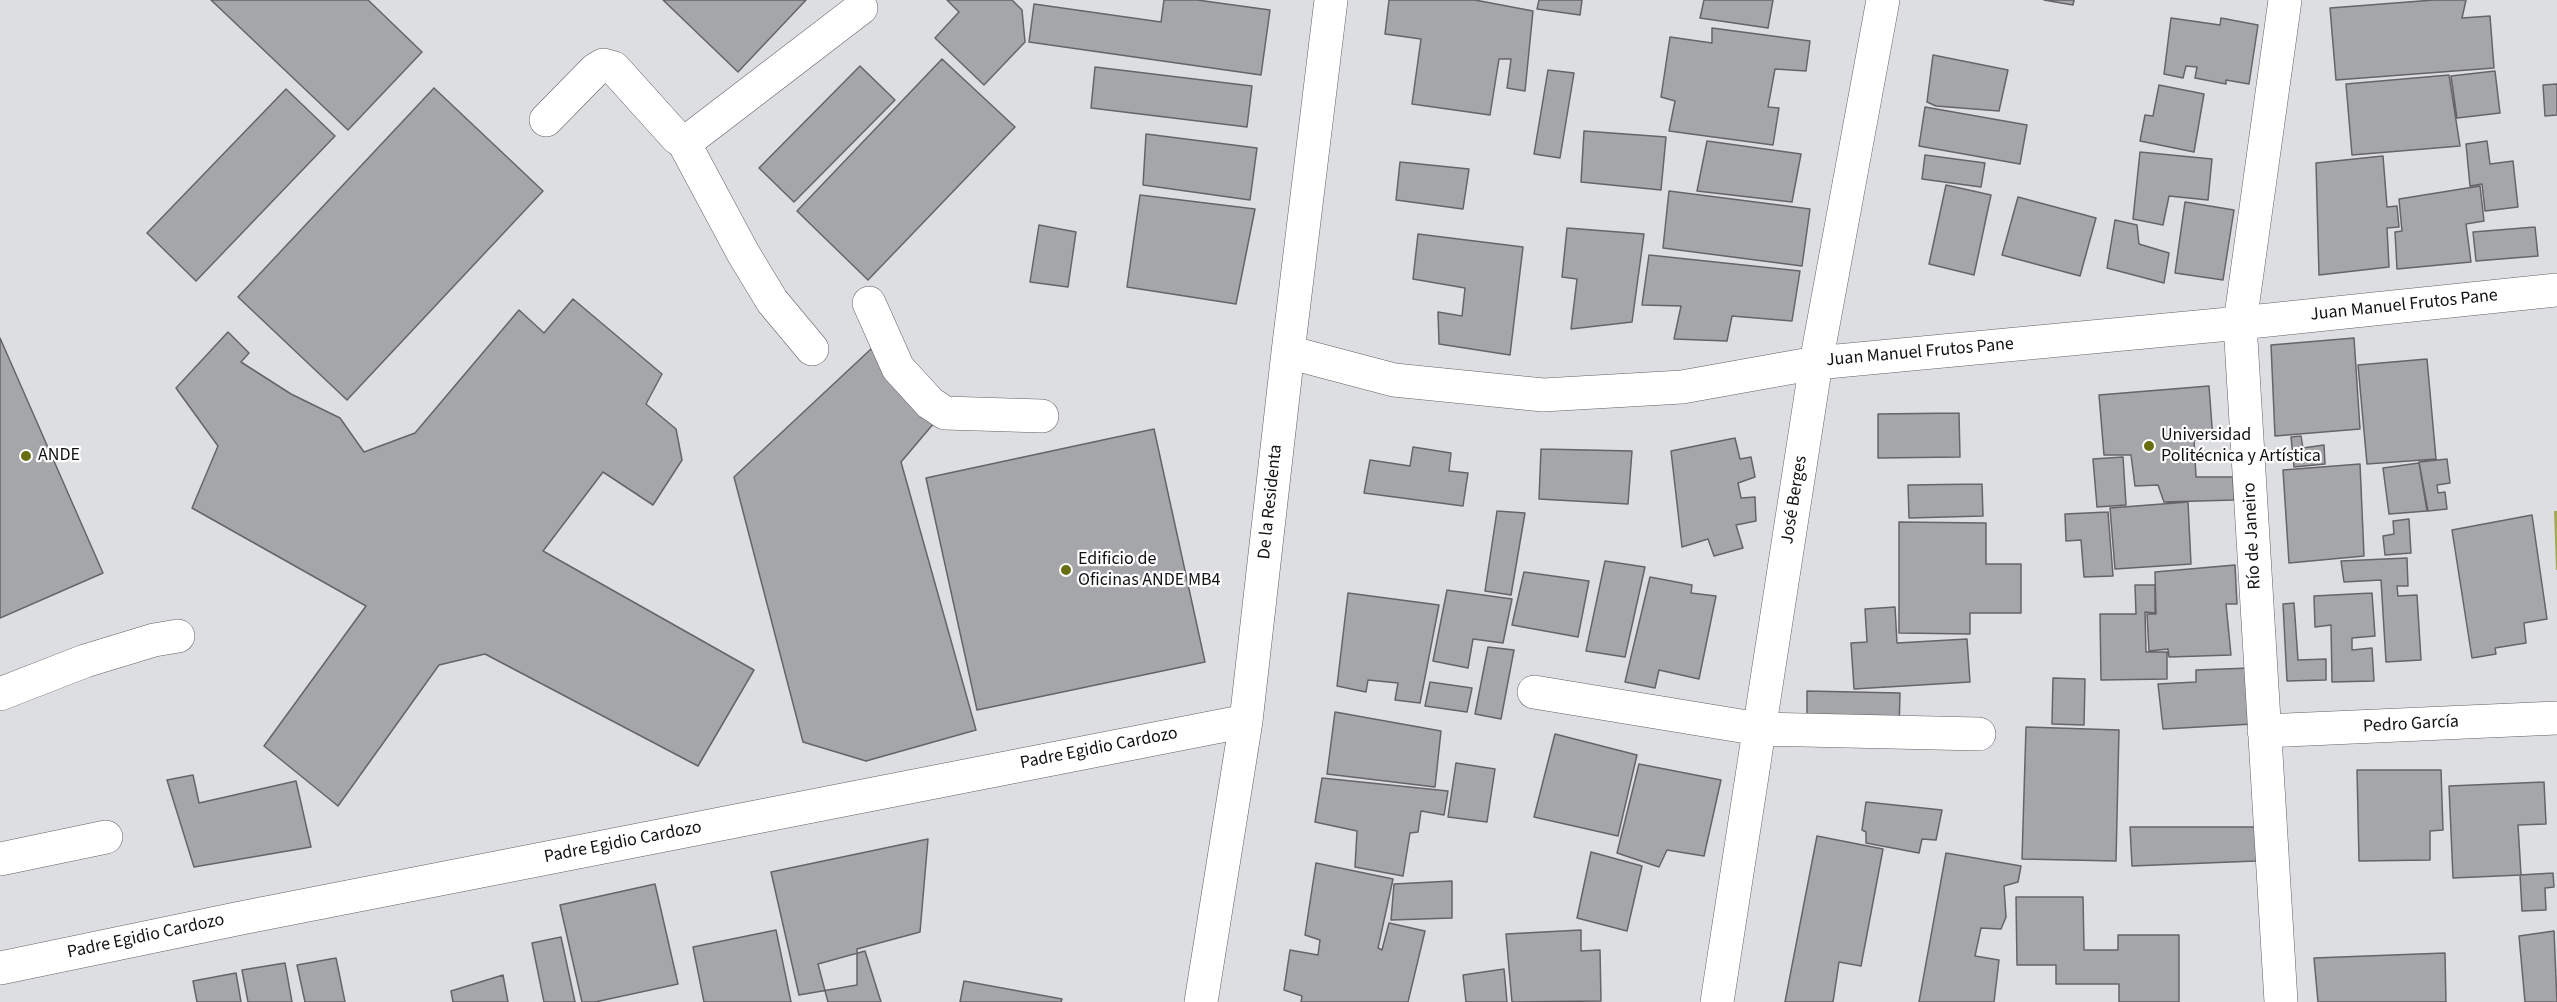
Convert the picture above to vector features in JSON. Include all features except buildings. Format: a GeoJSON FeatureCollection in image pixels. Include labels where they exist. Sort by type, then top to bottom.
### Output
{"type":"FeatureCollection","features":[{"type":"Feature","properties":{"kind":"street","name":"De la Residenta"},"geometry":{"type":"LineString","coordinates":[[1201,1002],[1246,721],[1331,0]]}},
{"type":"Feature","properties":{"kind":"street","name":"José Berges"},"geometry":{"type":"LineString","coordinates":[[1718,1002],[1816,363],[1883,0]]}},
{"type":"Feature","properties":{"kind":"street","name":"Río de Janeiro"},"geometry":{"type":"LineString","coordinates":[[2281,1002],[2240,323],[2285,0]]}},
{"type":"Feature","properties":{"kind":"street"},"geometry":{"type":"LineString","coordinates":[[683,141],[690,139],[861,8]]}},
{"type":"Feature","properties":{"kind":"street"},"geometry":{"type":"LineString","coordinates":[[546,120],[595,70],[603,65],[614,68],[677,138],[683,141],[743,253],[772,301],[812,350]]}},
{"type":"Feature","properties":{"kind":"street","name":"Juan Manuel Frutos Pane"},"geometry":{"type":"LineString","coordinates":[[1288,352],[1394,380],[1544,395],[1682,387],[1816,363],[2557,290]]}},
{"type":"Feature","properties":{"kind":"street"},"geometry":{"type":"LineString","coordinates":[[869,303],[898,368],[930,403],[945,413],[1042,416]]}},
{"type":"Feature","properties":{"kind":"street"},"geometry":{"type":"LineString","coordinates":[[0,694],[85,661],[154,640],[178,636]]}},
{"type":"Feature","properties":{"kind":"street"},"geometry":{"type":"LineString","coordinates":[[1534,692],[1759,729],[1979,734]]}},
{"type":"Feature","properties":{"kind":"street","name":"Pedro García"},"geometry":{"type":"LineString","coordinates":[[2264,731],[2557,718]]}},
{"type":"Feature","properties":{"kind":"street","name":"Padre Egidio Cardozo"},"geometry":{"type":"LineString","coordinates":[[0,968],[252,915],[1246,721]]}},
{"type":"Feature","properties":{"kind":"street"},"geometry":{"type":"LineString","coordinates":[[0,859],[106,837]]}},
{"type":"Feature","properties":{"kind":"shaded area"},"geometry":{"type":"Polygon","coordinates":[[[2554,511],[2557,511],[2557,570],[2556,570],[2554,511]]]}},
{"type":"Feature","properties":{"kind":"place","name":"Universidad Politécnica y Artística"},"geometry":{"type":"Point","coordinates":[2149,446]}},
{"type":"Feature","properties":{"kind":"place","name":"ANDE"},"geometry":{"type":"Point","coordinates":[26,456]}},
{"type":"Feature","properties":{"kind":"place","name":"Edificio de Oficinas ANDE MB4"},"geometry":{"type":"Point","coordinates":[1066,570]}}]}
